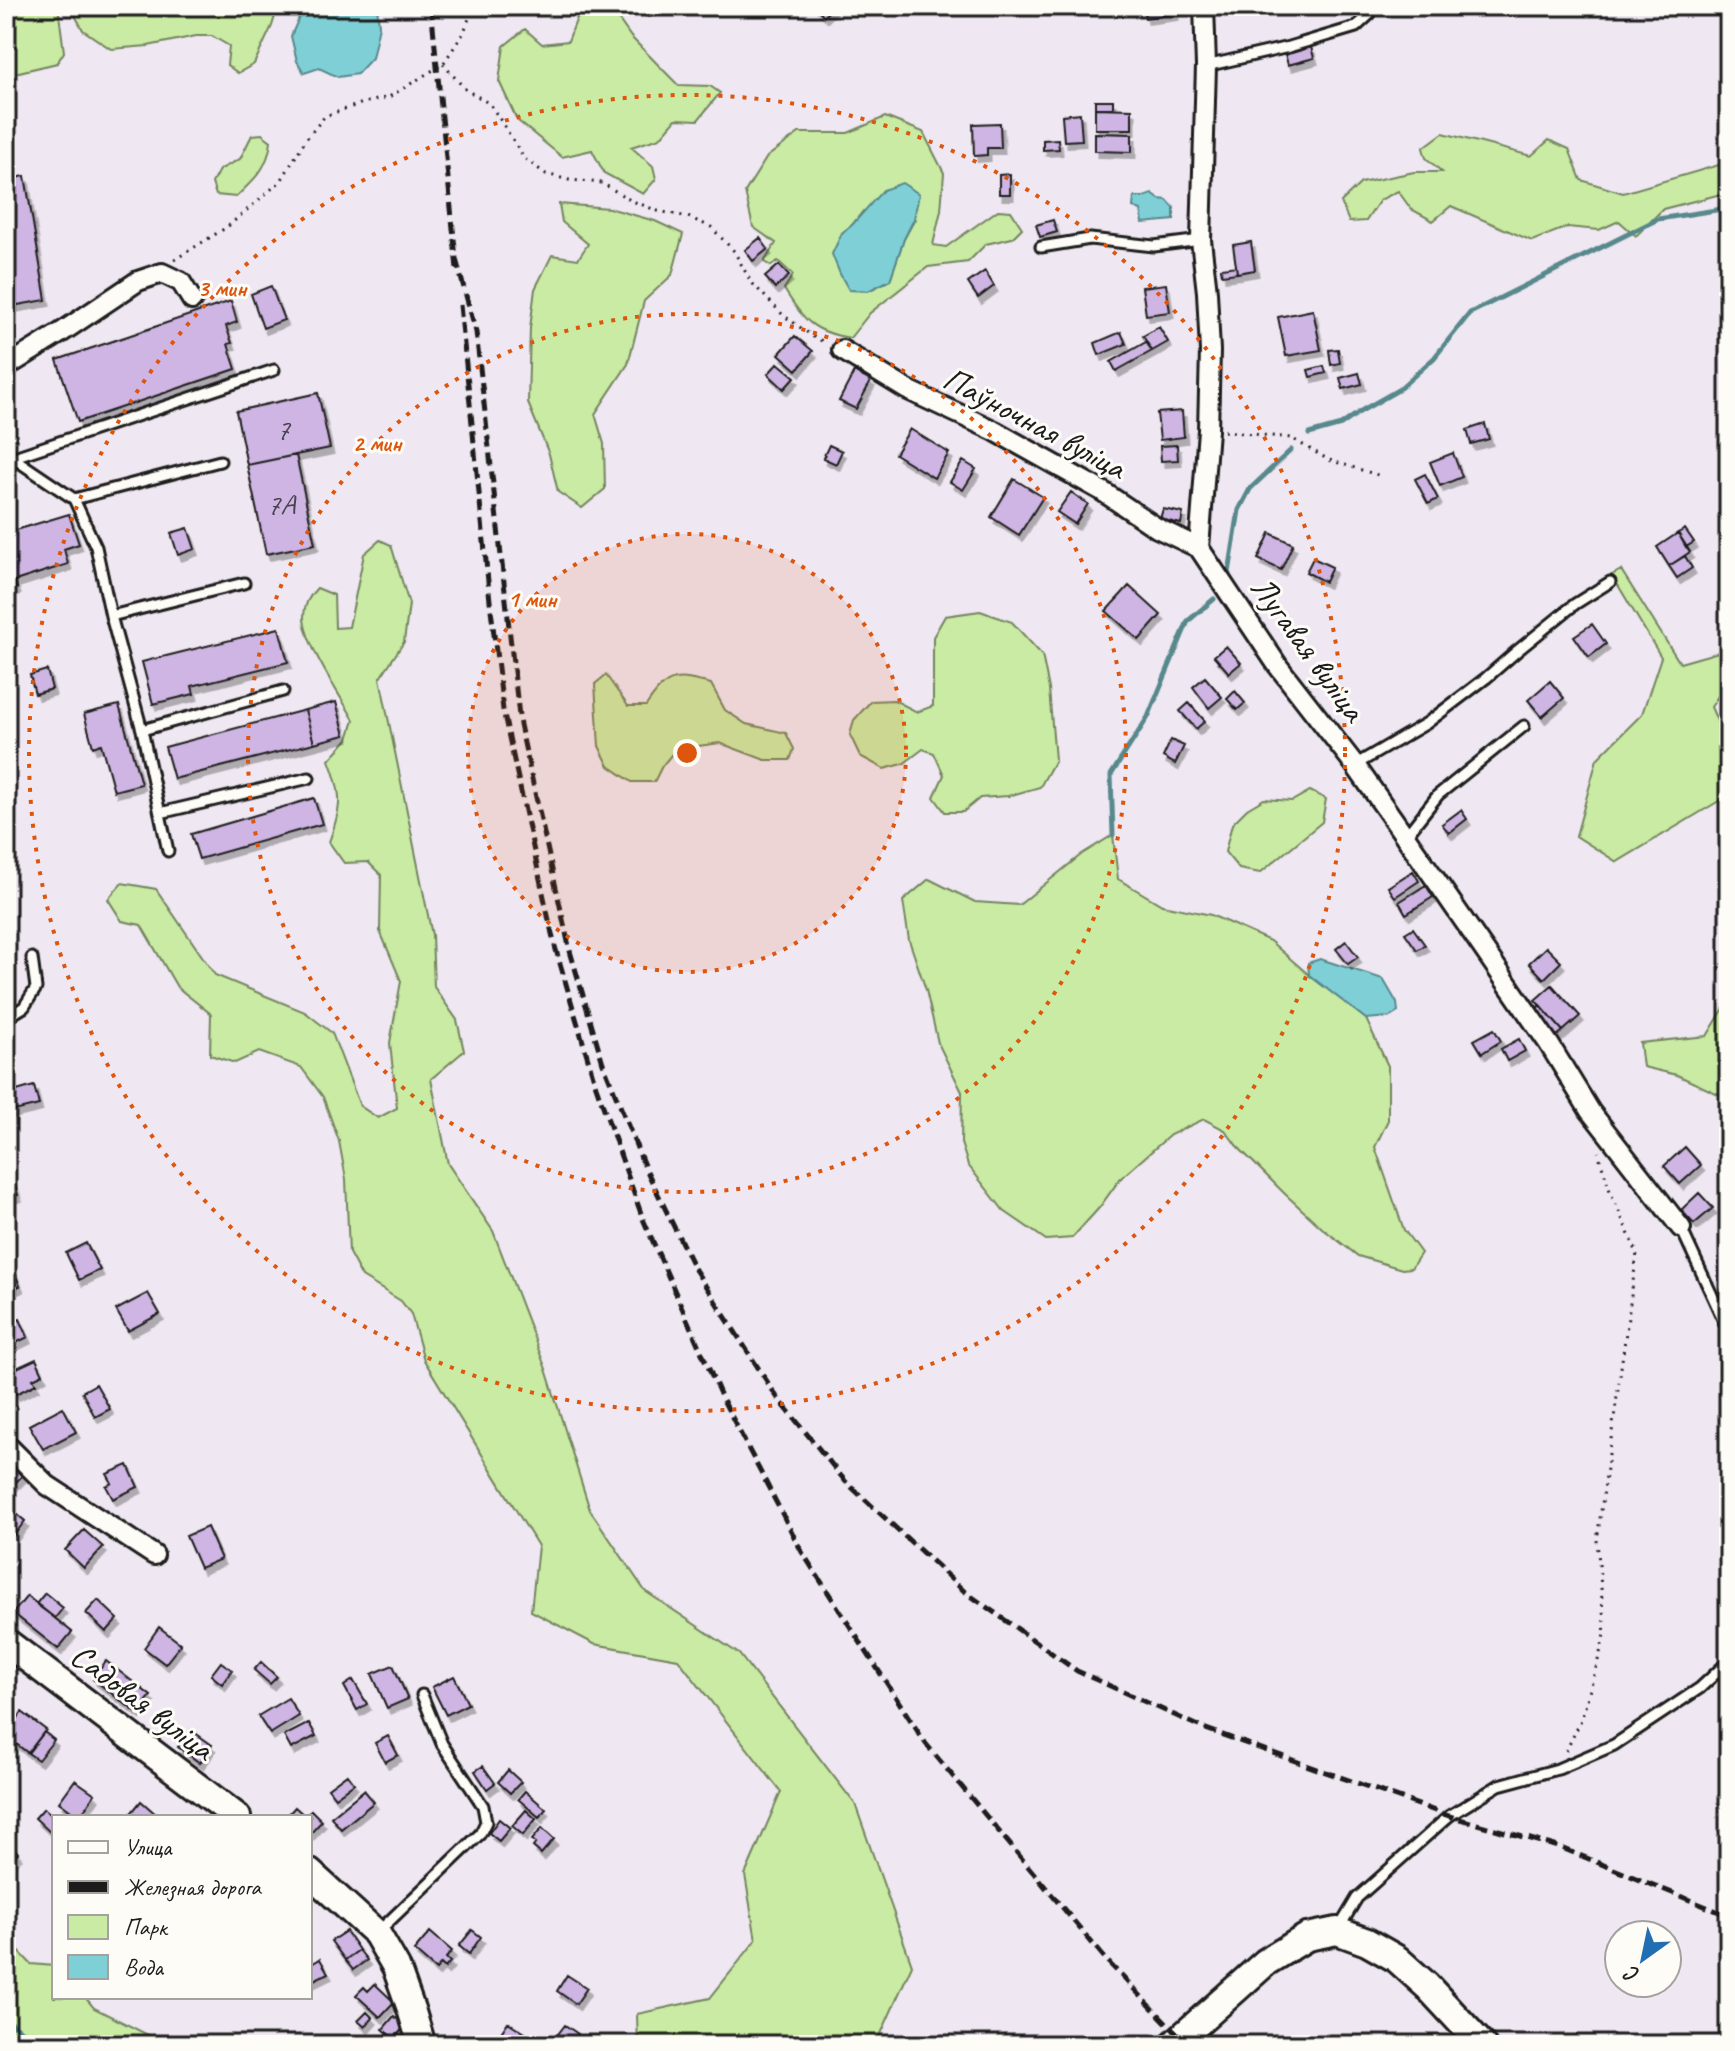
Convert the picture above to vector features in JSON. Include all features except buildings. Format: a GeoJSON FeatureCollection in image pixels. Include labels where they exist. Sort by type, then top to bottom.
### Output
{"type":"FeatureCollection","features":[{"type":"Feature","properties":{"kind":"street"},"geometry":{"type":"LineString","coordinates":[[1199,548],[1208,430],[1210,351],[1201,240],[1206,66],[1204,6]]}},
{"type":"Feature","properties":{"kind":"street"},"geometry":{"type":"LineString","coordinates":[[6,367],[138,281],[162,273],[181,282],[192,300]]}},
{"type":"Feature","properties":{"kind":"street","name":"Паўночная вуліца"},"geometry":{"type":"LineString","coordinates":[[842,350],[906,389],[1008,438],[1102,491],[1157,528],[1199,548]]}},
{"type":"Feature","properties":{"kind":"street","name":"Лугавая вуліца"},"geometry":{"type":"LineString","coordinates":[[1199,548],[1278,666],[1355,765],[1549,1044],[1590,1111],[1681,1228]]}},
{"type":"Feature","properties":{"kind":"street"},"geometry":{"type":"LineString","coordinates":[[6,1444],[47,1485],[154,1555]]}},
{"type":"Feature","properties":{"kind":"street","name":"Садовая вуліца"},"geometry":{"type":"LineString","coordinates":[[6,1642],[234,1815]]}},
{"type":"Feature","properties":{"kind":"street"},"geometry":{"type":"LineString","coordinates":[[312,1875],[377,1934],[396,1967],[422,2045]]}},
{"type":"Feature","properties":{"kind":"street"},"geometry":{"type":"LineString","coordinates":[[1177,2041],[1266,1962],[1307,1937],[1337,1931],[1367,1942],[1397,1959],[1482,2045]]}},
{"type":"Feature","properties":{"kind":"lane"},"geometry":{"type":"LineString","coordinates":[[636,6],[649,10],[659,6]]}},
{"type":"Feature","properties":{"kind":"lane"},"geometry":{"type":"LineString","coordinates":[[1206,66],[1289,47],[1356,27],[1370,14],[1370,6]]}},
{"type":"Feature","properties":{"kind":"lane"},"geometry":{"type":"LineString","coordinates":[[1041,247],[1090,239],[1154,246],[1201,240]]}},
{"type":"Feature","properties":{"kind":"lane"},"geometry":{"type":"LineString","coordinates":[[10,455],[274,370]]}},
{"type":"Feature","properties":{"kind":"lane"},"geometry":{"type":"LineString","coordinates":[[10,455],[74,499],[96,547],[142,730],[168,851]]}},
{"type":"Feature","properties":{"kind":"lane"},"geometry":{"type":"LineString","coordinates":[[74,499],[220,461]]}},
{"type":"Feature","properties":{"kind":"lane"},"geometry":{"type":"LineString","coordinates":[[1355,765],[1427,723],[1575,604],[1610,582]]}},
{"type":"Feature","properties":{"kind":"lane"},"geometry":{"type":"LineString","coordinates":[[111,616],[244,583]]}},
{"type":"Feature","properties":{"kind":"lane"},"geometry":{"type":"LineString","coordinates":[[142,730],[283,691]]}},
{"type":"Feature","properties":{"kind":"lane"},"geometry":{"type":"LineString","coordinates":[[1405,837],[1438,795],[1524,726]]}},
{"type":"Feature","properties":{"kind":"lane"},"geometry":{"type":"LineString","coordinates":[[160,813],[309,778]]}},
{"type":"Feature","properties":{"kind":"lane"},"geometry":{"type":"LineString","coordinates":[[6,1018],[24,1007],[36,988],[32,958]]}},
{"type":"Feature","properties":{"kind":"lane"},"geometry":{"type":"LineString","coordinates":[[1681,1228],[1729,1332]]}},
{"type":"Feature","properties":{"kind":"lane"},"geometry":{"type":"LineString","coordinates":[[1337,1931],[1357,1898],[1449,1816],[1499,1785],[1558,1769],[1614,1745],[1700,1688],[1729,1661]]}},
{"type":"Feature","properties":{"kind":"lane"},"geometry":{"type":"LineString","coordinates":[[377,1934],[480,1834],[486,1822],[483,1806],[442,1744],[422,1695]]}},
{"type":"Feature","properties":{"kind":"path"},"geometry":{"type":"LineString","coordinates":[[162,273],[173,260],[227,227],[281,181],[306,139],[325,116],[389,97],[443,64],[463,34],[474,6]]}},
{"type":"Feature","properties":{"kind":"path"},"geometry":{"type":"LineString","coordinates":[[443,64],[465,89],[490,104],[525,159],[546,174],[602,183],[630,200],[711,227],[734,251],[751,282],[783,315],[815,338],[842,350]]}},
{"type":"Feature","properties":{"kind":"path"},"geometry":{"type":"LineString","coordinates":[[1208,430],[1291,438],[1329,460],[1381,476]]}},
{"type":"Feature","properties":{"kind":"path"},"geometry":{"type":"LineString","coordinates":[[1558,1769],[1582,1718],[1605,1635],[1597,1540],[1637,1253],[1610,1191],[1598,1151]]}},
{"type":"Feature","properties":{"kind":"green space"},"geometry":{"type":"Polygon","coordinates":[[[6,6],[58,6],[64,52],[57,63],[15,73],[6,82],[6,6]]]}},
{"type":"Feature","properties":{"kind":"green space"},"geometry":{"type":"Polygon","coordinates":[[[70,6],[278,6],[254,64],[238,73],[227,65],[229,46],[212,36],[111,49],[83,30],[70,6]]]}},
{"type":"Feature","properties":{"kind":"green space"},"geometry":{"type":"Polygon","coordinates":[[[580,10],[614,13],[631,37],[678,85],[710,86],[720,93],[698,120],[676,119],[660,138],[631,147],[653,166],[656,179],[643,194],[604,173],[592,150],[562,157],[517,120],[499,81],[504,46],[525,29],[542,44],[568,41],[580,10]]]}},
{"type":"Feature","properties":{"kind":"green space"},"geometry":{"type":"Polygon","coordinates":[[[885,117],[923,132],[944,173],[941,210],[933,245],[946,247],[998,210],[1011,211],[1022,228],[1012,238],[986,244],[968,262],[928,267],[870,313],[850,338],[818,328],[797,309],[784,289],[793,275],[778,261],[771,266],[764,262],[776,243],[753,227],[745,192],[767,157],[799,133],[848,133],[885,117]],[[863,211],[842,233],[868,291],[890,280],[904,239],[915,219],[863,211]]]}},
{"type":"Feature","properties":{"kind":"green space"},"geometry":{"type":"Polygon","coordinates":[[[1443,133],[1531,156],[1549,140],[1569,149],[1581,180],[1623,193],[1729,162],[1729,192],[1663,209],[1636,236],[1619,221],[1599,230],[1567,227],[1532,241],[1451,206],[1433,221],[1411,209],[1398,191],[1380,200],[1366,221],[1349,222],[1341,202],[1361,183],[1414,172],[1442,172],[1426,158],[1423,148],[1443,133]]]}},
{"type":"Feature","properties":{"kind":"green space"},"geometry":{"type":"Polygon","coordinates":[[[262,134],[271,141],[260,172],[236,197],[216,195],[212,183],[219,170],[240,159],[252,135],[262,134]]]}},
{"type":"Feature","properties":{"kind":"green space"},"geometry":{"type":"Polygon","coordinates":[[[559,204],[609,208],[655,221],[683,234],[672,275],[644,301],[628,364],[595,414],[604,444],[605,489],[582,508],[558,492],[549,454],[528,403],[530,328],[535,289],[552,255],[578,259],[588,244],[562,222],[559,204]]]}},
{"type":"Feature","properties":{"kind":"green space"},"geometry":{"type":"Polygon","coordinates":[[[380,540],[391,545],[409,604],[404,642],[380,678],[432,935],[434,987],[457,1020],[464,1051],[431,1079],[448,1164],[493,1231],[546,1369],[590,1510],[645,1591],[739,1654],[855,1804],[912,1965],[876,2045],[638,2045],[637,2014],[710,1998],[756,1940],[745,1875],[781,1792],[678,1659],[594,1644],[531,1611],[538,1546],[424,1360],[411,1314],[401,1301],[362,1277],[349,1253],[346,1179],[339,1141],[323,1097],[301,1067],[259,1052],[235,1063],[210,1055],[211,1014],[177,987],[141,925],[122,921],[108,899],[122,883],[156,889],[215,975],[305,1012],[332,1033],[360,1106],[378,1118],[397,1108],[390,1043],[401,981],[380,931],[381,875],[368,862],[344,863],[329,842],[339,792],[329,760],[348,739],[354,720],[316,654],[304,616],[308,600],[317,588],[334,595],[335,628],[349,627],[364,554],[380,540]]]}},
{"type":"Feature","properties":{"kind":"green space"},"geometry":{"type":"Polygon","coordinates":[[[1621,570],[1680,663],[1729,649],[1729,679],[1711,707],[1729,743],[1729,795],[1617,862],[1576,836],[1597,759],[1642,714],[1661,657],[1612,575],[1621,570]]]}},
{"type":"Feature","properties":{"kind":"green space"},"geometry":{"type":"Polygon","coordinates":[[[980,611],[1012,622],[1042,655],[1049,689],[1055,760],[1040,787],[1008,796],[980,798],[963,812],[945,812],[934,797],[944,775],[934,753],[923,749],[903,764],[884,769],[860,756],[850,735],[854,720],[871,701],[894,700],[917,712],[933,706],[933,637],[945,616],[980,611]]]}},
{"type":"Feature","properties":{"kind":"green space"},"geometry":{"type":"Polygon","coordinates":[[[606,675],[628,706],[646,706],[660,688],[673,680],[689,679],[711,684],[725,710],[746,724],[786,733],[794,749],[790,760],[765,760],[720,743],[676,749],[654,782],[632,782],[609,766],[599,746],[595,684],[606,675]]]}},
{"type":"Feature","properties":{"kind":"green space"},"geometry":{"type":"Polygon","coordinates":[[[1310,791],[1326,799],[1322,822],[1260,873],[1239,869],[1225,852],[1232,824],[1247,809],[1264,799],[1292,801],[1310,791]]]}},
{"type":"Feature","properties":{"kind":"green space"},"geometry":{"type":"Polygon","coordinates":[[[1113,835],[1118,879],[1162,905],[1211,915],[1270,941],[1366,1019],[1388,1066],[1388,1120],[1375,1147],[1404,1230],[1421,1253],[1411,1268],[1402,1269],[1358,1256],[1285,1194],[1225,1130],[1204,1119],[1170,1135],[1120,1179],[1072,1238],[1046,1240],[1004,1211],[968,1165],[961,1143],[962,1092],[938,1043],[926,990],[909,940],[903,901],[929,879],[975,902],[1019,905],[1082,854],[1113,835]]]}},
{"type":"Feature","properties":{"kind":"green space"},"geometry":{"type":"Polygon","coordinates":[[[1729,1000],[1729,1099],[1677,1075],[1643,1067],[1640,1043],[1707,1036],[1729,1000]]]}},
{"type":"Feature","properties":{"kind":"green space"},"geometry":{"type":"Polygon","coordinates":[[[6,1918],[11,1943],[31,1964],[52,1966],[52,1999],[87,1999],[94,2008],[168,2045],[6,2045],[6,1918]]]}},
{"type":"Feature","properties":{"kind":"water"},"geometry":{"type":"Polygon","coordinates":[[[304,6],[377,6],[379,26],[372,58],[357,74],[338,77],[319,68],[304,73],[297,61],[291,36],[304,6]]]}},
{"type":"Feature","properties":{"kind":"water"},"geometry":{"type":"Polygon","coordinates":[[[902,183],[919,194],[914,219],[890,280],[868,291],[849,290],[832,254],[842,233],[883,190],[902,183]]]}},
{"type":"Feature","properties":{"kind":"water"},"geometry":{"type":"Polygon","coordinates":[[[1152,194],[1167,200],[1174,208],[1174,220],[1143,223],[1141,210],[1133,207],[1134,197],[1152,194]]]}},
{"type":"Feature","properties":{"kind":"water"},"geometry":{"type":"Polygon","coordinates":[[[1320,959],[1383,979],[1397,1003],[1398,1012],[1390,1017],[1366,1019],[1309,975],[1308,963],[1320,959]]]}},
{"type":"Feature","properties":{"kind":"waterway"},"geometry":{"type":"LineString","coordinates":[[1309,434],[1341,425],[1398,390],[1434,358],[1470,313],[1658,219],[1729,208]]}},
{"type":"Feature","properties":{"kind":"waterway"},"geometry":{"type":"LineString","coordinates":[[1228,579],[1239,510],[1250,489],[1291,450]]}},
{"type":"Feature","properties":{"kind":"waterway"},"geometry":{"type":"LineString","coordinates":[[1113,835],[1111,775],[1148,717],[1188,621],[1214,599]]}},
{"type":"Feature","properties":{"kind":"waterway"},"geometry":{"type":"LineString","coordinates":[[6,2019],[39,2045]]}},
{"type":"Feature","properties":{"kind":"railway"},"geometry":{"type":"LineString","coordinates":[[431,6],[457,269]]}},
{"type":"Feature","properties":{"kind":"railway"},"geometry":{"type":"LineString","coordinates":[[456,259],[476,332],[520,725],[570,951],[603,1063],[643,1163],[694,1268],[777,1397],[846,1482],[964,1591],[1077,1671],[1203,1728],[1449,1816],[1562,1848],[1729,1916]]}},
{"type":"Feature","properties":{"kind":"railway"},"geometry":{"type":"LineString","coordinates":[[460,305],[503,710],[554,943],[596,1086],[643,1219],[720,1394],[802,1552],[926,1744],[1108,1962],[1188,2045]]}}]}
